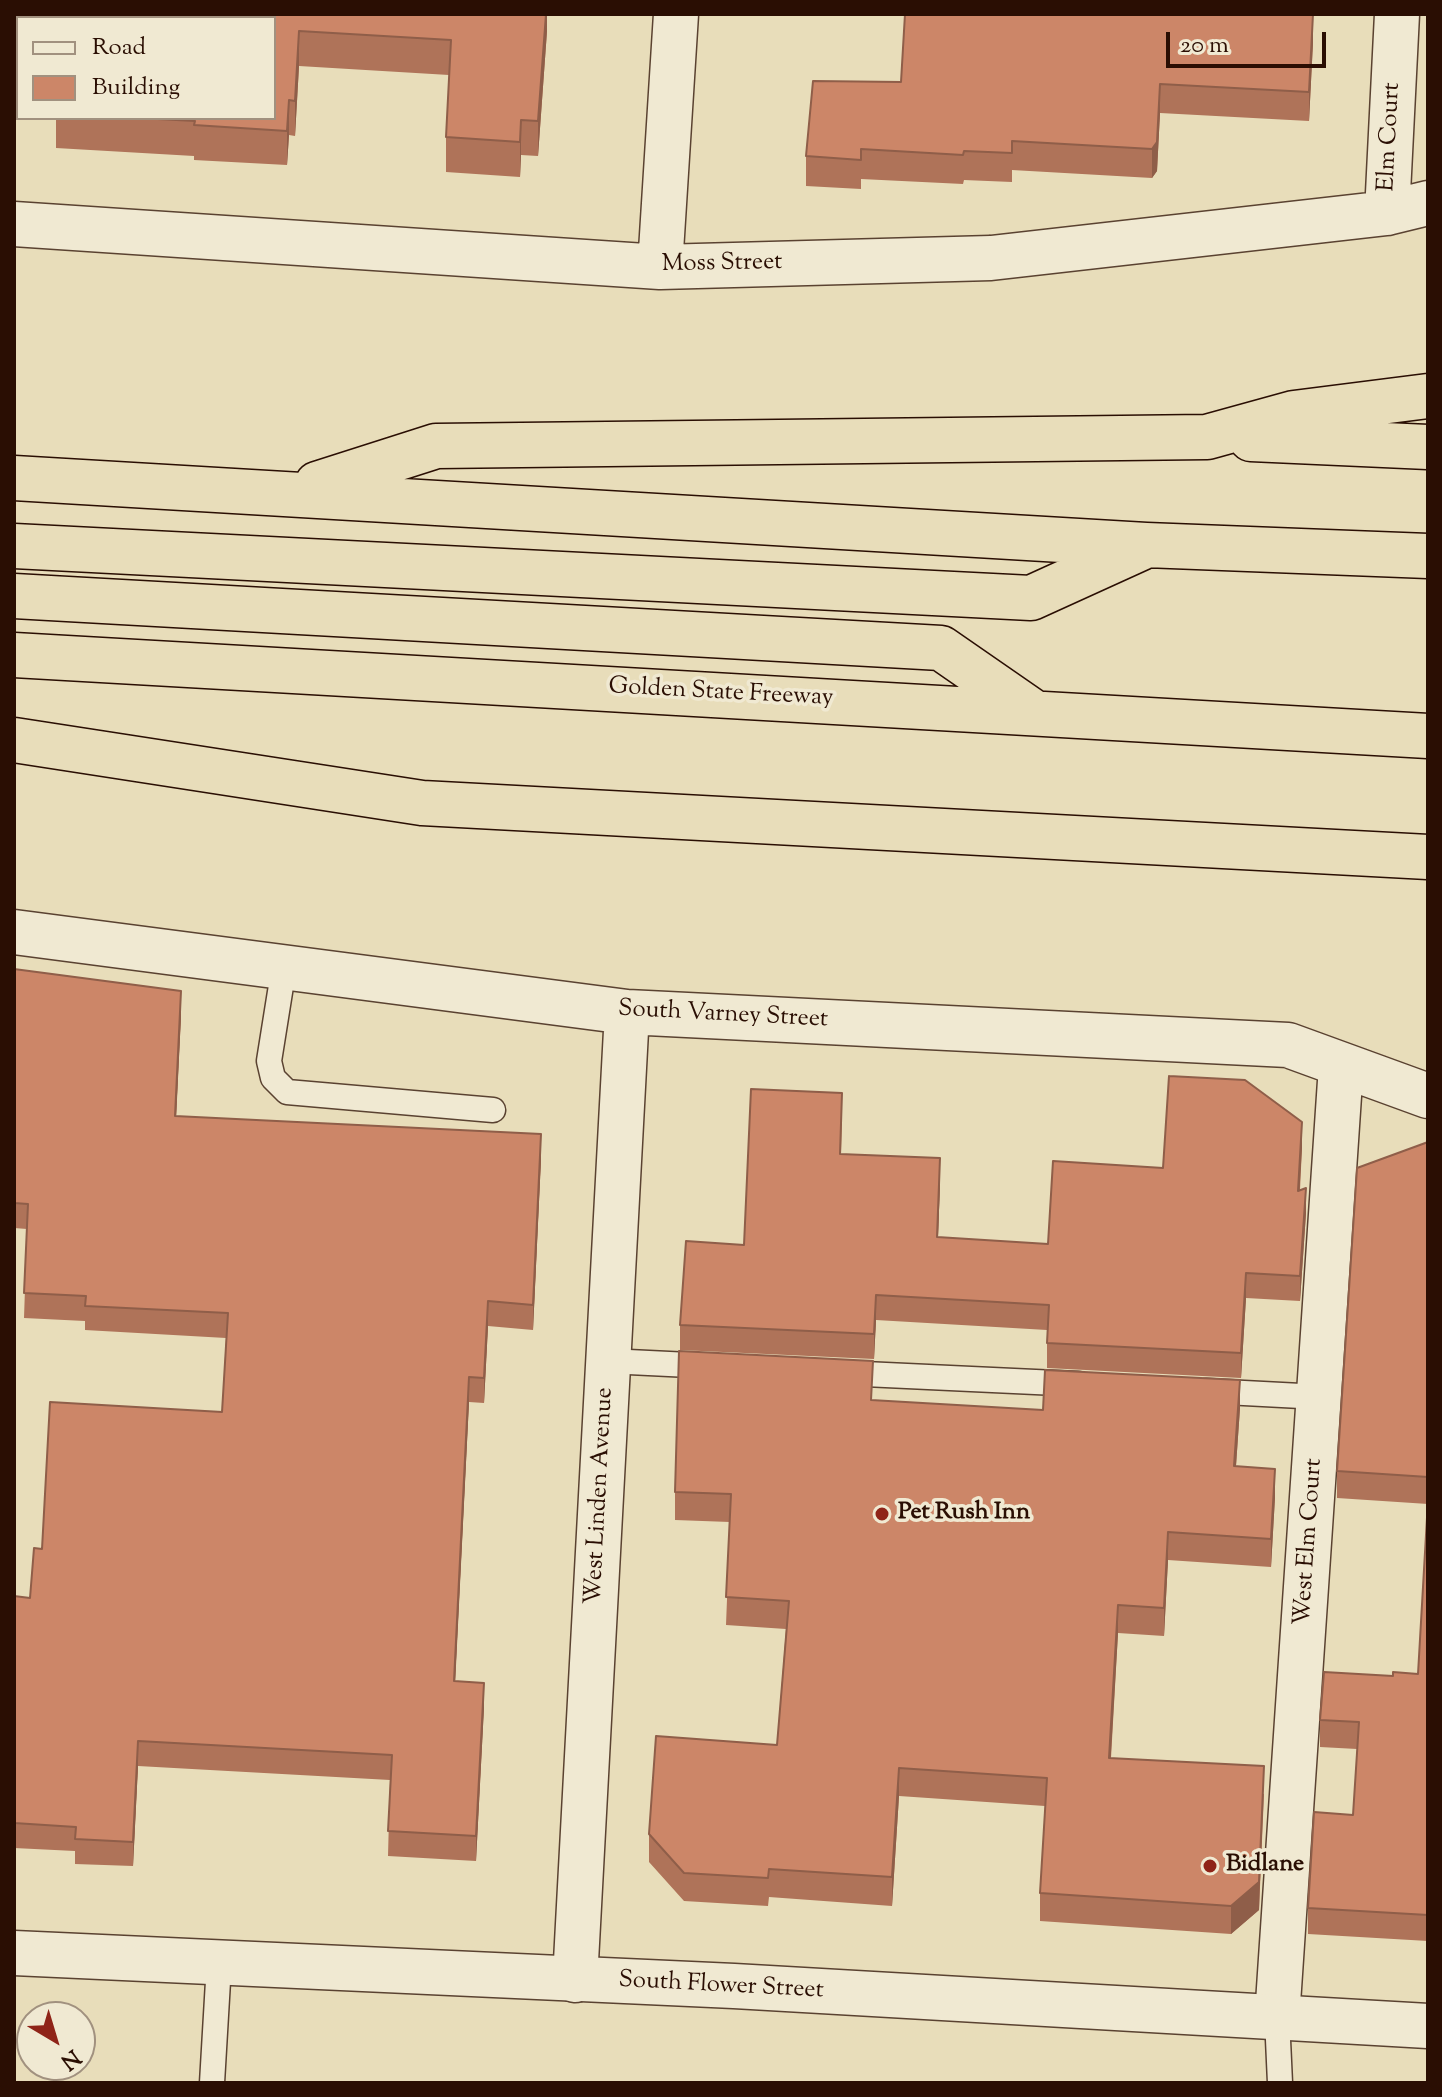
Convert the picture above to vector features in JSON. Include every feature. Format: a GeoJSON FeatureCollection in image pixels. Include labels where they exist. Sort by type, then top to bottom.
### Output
{"type":"FeatureCollection","features":[{"type":"Feature","properties":{"kind":"highway"},"geometry":{"type":"LineString","coordinates":[[1207,437],[1294,413],[1428,396]]}},
{"type":"Feature","properties":{"kind":"highway"},"geometry":{"type":"LineString","coordinates":[[292,492],[436,446],[1207,437],[1428,447]]}},
{"type":"Feature","properties":{"kind":"highway"},"geometry":{"type":"LineString","coordinates":[[14,478],[292,492],[1146,545],[1428,556]]}},
{"type":"Feature","properties":{"kind":"highway"},"geometry":{"type":"LineString","coordinates":[[14,546],[1031,598],[1146,545]]}},
{"type":"Feature","properties":{"kind":"highway"},"geometry":{"type":"LineString","coordinates":[[14,596],[941,648],[1032,711]]}},
{"type":"Feature","properties":{"kind":"highway","name":"Golden State Freeway"},"geometry":{"type":"LineString","coordinates":[[14,655],[1428,736]]}},
{"type":"Feature","properties":{"kind":"highway"},"geometry":{"type":"LineString","coordinates":[[14,740],[422,803],[1428,857]]}},
{"type":"Feature","properties":{"kind":"highway"},"geometry":{"type":"LineString","coordinates":[[1362,853],[1428,878]]}},
{"type":"Feature","properties":{"kind":"street"},"geometry":{"type":"LineString","coordinates":[[660,267],[676,14]]}},
{"type":"Feature","properties":{"kind":"street","name":"Elm Court"},"geometry":{"type":"LineString","coordinates":[[1397,14],[1408,208]]}},
{"type":"Feature","properties":{"kind":"street","name":"Moss Street"},"geometry":{"type":"LineString","coordinates":[[14,224],[660,267],[991,258],[1408,208]]}},
{"type":"Feature","properties":{"kind":"street","name":"South Varney Street"},"geometry":{"type":"LineString","coordinates":[[14,932],[627,1012],[1288,1045],[1428,1096]]}},
{"type":"Feature","properties":{"kind":"street","name":"West Linden Avenue"},"geometry":{"type":"LineString","coordinates":[[575,1980],[627,1012]]}},
{"type":"Feature","properties":{"kind":"street","name":"West Elm Court"},"geometry":{"type":"LineString","coordinates":[[1277,2018],[1341,1066]]}},
{"type":"Feature","properties":{"kind":"street","name":"South Flower Street"},"geometry":{"type":"LineString","coordinates":[[14,1953],[1428,2026]]}},
{"type":"Feature","properties":{"kind":"lane"},"geometry":{"type":"LineString","coordinates":[[284,967],[269,1061],[273,1078],[287,1092],[493,1110]]}},
{"type":"Feature","properties":{"kind":"lane"},"geometry":{"type":"LineString","coordinates":[[608,1361],[735,1367]]}},
{"type":"Feature","properties":{"kind":"lane"},"geometry":{"type":"LineString","coordinates":[[814,1371],[1098,1386]]}},
{"type":"Feature","properties":{"kind":"lane"},"geometry":{"type":"LineString","coordinates":[[1177,1390],[1320,1397]]}},
{"type":"Feature","properties":{"kind":"lane"},"geometry":{"type":"LineString","coordinates":[[212,2083],[219,1964]]}},
{"type":"Feature","properties":{"kind":"lane"},"geometry":{"type":"LineString","coordinates":[[1277,2018],[1280,2083]]}},
{"type":"Feature","properties":{"kind":"building"},"geometry":{"type":"Polygon","coordinates":[[[546,14],[538,121],[521,120],[520,142],[446,137],[451,40],[299,31],[295,101],[289,100],[287,131],[194,125],[195,121],[176,120],[276,120],[276,16],[62,16],[546,14]]]}},
{"type":"Feature","properties":{"kind":"building"},"geometry":{"type":"Polygon","coordinates":[[[905,14],[1313,14],[1309,92],[1160,84],[1157,142],[1152,149],[1012,141],[1012,153],[964,151],[963,155],[861,149],[861,160],[806,156],[813,81],[901,82],[905,14]]]}},
{"type":"Feature","properties":{"kind":"building"},"geometry":{"type":"Polygon","coordinates":[[[14,969],[181,991],[175,1116],[541,1134],[533,1305],[488,1301],[484,1378],[469,1377],[454,1681],[484,1683],[476,1836],[388,1831],[392,1755],[138,1741],[133,1842],[75,1839],[76,1827],[14,1823],[14,1596],[30,1598],[34,1548],[42,1549],[50,1402],[222,1412],[228,1313],[85,1306],[86,1296],[24,1293],[28,1204],[14,1203],[14,969]]]}},
{"type":"Feature","properties":{"kind":"building"},"geometry":{"type":"Polygon","coordinates":[[[1169,1076],[1245,1080],[1302,1122],[1298,1191],[1306,1188],[1300,1276],[1246,1273],[1241,1353],[1047,1343],[1049,1305],[876,1295],[874,1334],[680,1325],[686,1241],[744,1245],[751,1089],[842,1093],[840,1154],[940,1158],[937,1237],[1048,1244],[1053,1161],[1163,1168],[1169,1076]]]}},
{"type":"Feature","properties":{"kind":"building"},"geometry":{"type":"Polygon","coordinates":[[[1428,1142],[1428,1477],[1337,1471],[1357,1168],[1428,1142]]]}},
{"type":"Feature","properties":{"kind":"building"},"geometry":{"type":"Polygon","coordinates":[[[679,1351],[873,1361],[871,1400],[1043,1410],[1045,1370],[1240,1380],[1234,1466],[1275,1469],[1271,1539],[1168,1532],[1164,1608],[1118,1605],[1109,1758],[1264,1766],[1259,1882],[1231,1906],[1040,1893],[1047,1778],[899,1768],[892,1877],[769,1869],[768,1878],[684,1873],[649,1834],[656,1736],[777,1745],[789,1601],[726,1597],[731,1494],[675,1492],[679,1351]]]}},
{"type":"Feature","properties":{"kind":"building"},"geometry":{"type":"Polygon","coordinates":[[[1428,1500],[1428,1915],[1308,1908],[1314,1812],[1353,1815],[1359,1722],[1320,1720],[1324,1672],[1393,1676],[1393,1672],[1418,1674],[1428,1500]]]}},
{"type":"Feature","properties":{"kind":"place","name":"Pet Rush Inn"},"geometry":{"type":"Point","coordinates":[882,1514]}},
{"type":"Feature","properties":{"kind":"place","name":"Bidlane"},"geometry":{"type":"Point","coordinates":[1210,1866]}}]}
